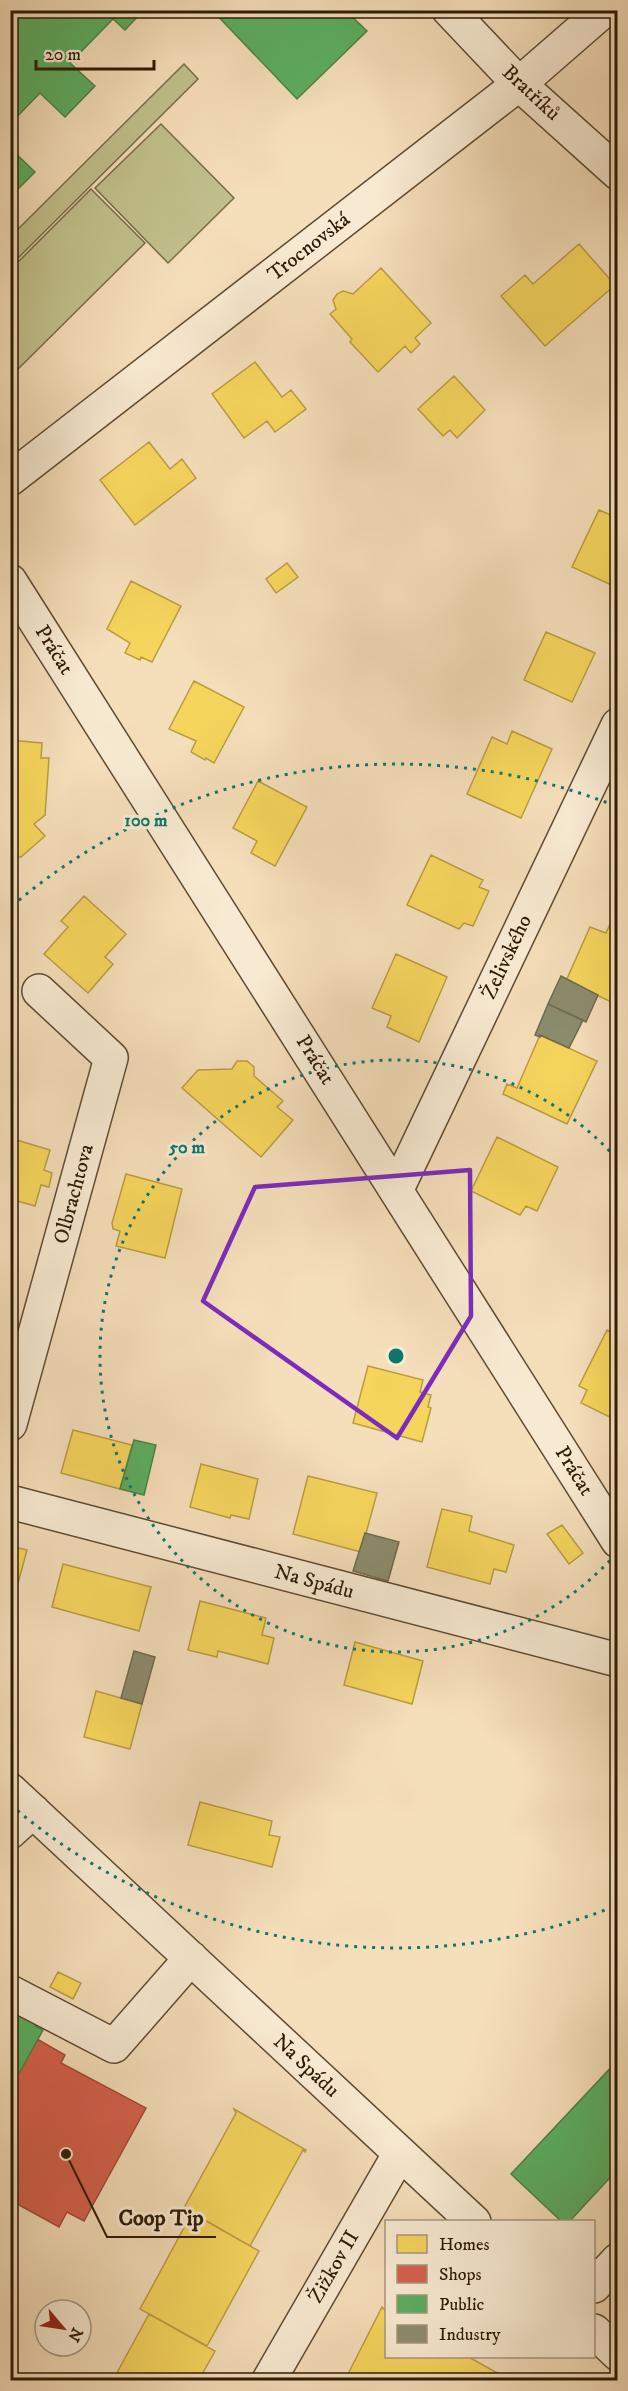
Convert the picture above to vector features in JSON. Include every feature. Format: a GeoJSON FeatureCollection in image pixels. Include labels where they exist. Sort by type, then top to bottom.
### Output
{"type":"FeatureCollection","features":[{"type":"Feature","properties":{"kind":"street","name":"Bratříků"},"geometry":{"type":"LineString","coordinates":[[448,10],[519,84],[618,173]]}},
{"type":"Feature","properties":{"kind":"street","name":"Trocnovská"},"geometry":{"type":"LineString","coordinates":[[10,479],[519,84],[604,10]]}},
{"type":"Feature","properties":{"kind":"street","name":"Práčat"},"geometry":{"type":"LineString","coordinates":[[10,581],[618,1540]]}},
{"type":"Feature","properties":{"kind":"street","name":"Želivského"},"geometry":{"type":"LineString","coordinates":[[397,1189],[618,725]]}},
{"type":"Feature","properties":{"kind":"street","name":"Olbrachtova"},"geometry":{"type":"LineString","coordinates":[[10,1424],[111,1058],[39,991]]}},
{"type":"Feature","properties":{"kind":"street","name":"Na Spádu"},"geometry":{"type":"LineString","coordinates":[[10,1502],[618,1660]]}},
{"type":"Feature","properties":{"kind":"street","name":"Na Spádu"},"geometry":{"type":"LineString","coordinates":[[18,1811],[191,1958],[472,2220]]}},
{"type":"Feature","properties":{"kind":"street"},"geometry":{"type":"LineString","coordinates":[[10,1992],[114,2046],[191,1958]]}},
{"type":"Feature","properties":{"kind":"street","name":"Žižkov II"},"geometry":{"type":"LineString","coordinates":[[269,2380],[400,2153]]}},
{"type":"Feature","properties":{"kind":"street"},"geometry":{"type":"LineString","coordinates":[[595,2285],[618,2260]]}},
{"type":"Feature","properties":{"kind":"street"},"geometry":{"type":"LineString","coordinates":[[595,2332],[618,2354]]}},
{"type":"Feature","properties":{"kind":"highlighted area"},"geometry":{"type":"Polygon","coordinates":[[[470,1170],[471,1316],[397,1438],[203,1301],[255,1187],[470,1170]]]}},
{"type":"Feature","properties":{"kind":"shaded area"},"geometry":{"type":"Polygon","coordinates":[[[184,64],[198,79],[11,265],[11,236],[184,64]]]}},
{"type":"Feature","properties":{"kind":"shaded area"},"geometry":{"type":"Polygon","coordinates":[[[161,124],[234,198],[168,263],[95,188],[161,124]]]}},
{"type":"Feature","properties":{"kind":"shaded area"},"geometry":{"type":"Polygon","coordinates":[[[91,189],[145,243],[11,376],[11,269],[91,189]]]}},
{"type":"Feature","properties":{"kind":"building: Homes"},"geometry":{"type":"Polygon","coordinates":[[[579,244],[615,285],[545,346],[501,296],[525,275],[533,284],[579,244]]]}},
{"type":"Feature","properties":{"kind":"building: Homes"},"geometry":{"type":"Polygon","coordinates":[[[381,268],[431,323],[415,338],[420,344],[411,353],[405,346],[378,372],[350,342],[352,339],[330,314],[336,309],[333,300],[337,294],[343,291],[353,294],[381,268]]]}},
{"type":"Feature","properties":{"kind":"building: Homes"},"geometry":{"type":"Polygon","coordinates":[[[255,362],[282,397],[291,390],[306,409],[275,432],[267,421],[244,438],[212,394],[255,362]]]}},
{"type":"Feature","properties":{"kind":"building: Homes"},"geometry":{"type":"Polygon","coordinates":[[[454,376],[485,410],[457,438],[450,430],[443,436],[418,409],[454,376]]]}},
{"type":"Feature","properties":{"kind":"building: Homes"},"geometry":{"type":"Polygon","coordinates":[[[149,442],[170,469],[182,459],[196,478],[135,525],[100,480],[149,442]]]}},
{"type":"Feature","properties":{"kind":"building: Homes"},"geometry":{"type":"Polygon","coordinates":[[[599,510],[618,518],[618,588],[572,567],[599,510]]]}},
{"type":"Feature","properties":{"kind":"building: Homes"},"geometry":{"type":"Polygon","coordinates":[[[287,563],[298,577],[276,593],[266,579],[287,563]]]}},
{"type":"Feature","properties":{"kind":"building: Homes"},"geometry":{"type":"Polygon","coordinates":[[[131,581],[181,606],[152,662],[141,657],[140,660],[125,653],[130,643],[107,629],[131,581]]]}},
{"type":"Feature","properties":{"kind":"building: Homes"},"geometry":{"type":"Polygon","coordinates":[[[546,632],[595,653],[572,702],[524,680],[546,632]]]}},
{"type":"Feature","properties":{"kind":"building: Homes"},"geometry":{"type":"Polygon","coordinates":[[[194,681],[244,707],[214,763],[191,752],[196,741],[169,729],[194,681]]]}},
{"type":"Feature","properties":{"kind":"building: Homes"},"geometry":{"type":"Polygon","coordinates":[[[512,731],[552,749],[521,818],[467,794],[492,737],[507,744],[512,731]]]}},
{"type":"Feature","properties":{"kind":"building: Homes"},"geometry":{"type":"Polygon","coordinates":[[[10,740],[42,743],[41,758],[49,758],[45,815],[34,824],[45,836],[21,857],[10,857],[10,740]]]}},
{"type":"Feature","properties":{"kind":"building: Homes"},"geometry":{"type":"Polygon","coordinates":[[[258,781],[307,807],[275,866],[251,853],[257,841],[233,828],[258,781]]]}},
{"type":"Feature","properties":{"kind":"building: Homes"},"geometry":{"type":"Polygon","coordinates":[[[431,855],[483,880],[479,887],[489,891],[473,926],[464,923],[459,929],[407,905],[431,855]]]}},
{"type":"Feature","properties":{"kind":"building: Homes"},"geometry":{"type":"Polygon","coordinates":[[[84,896],[126,934],[105,957],[113,964],[88,993],[44,954],[68,927],[61,921],[84,896]]]}},
{"type":"Feature","properties":{"kind":"building: Homes"},"geometry":{"type":"Polygon","coordinates":[[[611,922],[618,925],[618,1005],[566,981],[590,927],[606,933],[611,922]]]}},
{"type":"Feature","properties":{"kind":"building: Homes"},"geometry":{"type":"Polygon","coordinates":[[[396,954],[447,977],[419,1042],[387,1027],[391,1016],[372,1008],[396,954]]]}},
{"type":"Feature","properties":{"kind":"building: Homes"},"geometry":{"type":"Polygon","coordinates":[[[540,1035],[597,1061],[567,1124],[503,1094],[507,1084],[517,1088],[540,1035]]]}},
{"type":"Feature","properties":{"kind":"building: Homes"},"geometry":{"type":"Polygon","coordinates":[[[237,1061],[247,1061],[254,1067],[254,1076],[283,1101],[277,1107],[293,1120],[261,1157],[182,1088],[198,1070],[232,1069],[237,1061]]]}},
{"type":"Feature","properties":{"kind":"building: Homes"},"geometry":{"type":"Polygon","coordinates":[[[497,1137],[558,1167],[537,1211],[526,1206],[520,1215],[471,1191],[497,1137]]]}},
{"type":"Feature","properties":{"kind":"building: Homes"},"geometry":{"type":"Polygon","coordinates":[[[10,1138],[50,1150],[44,1170],[52,1173],[49,1187],[41,1185],[35,1206],[10,1199],[10,1138]]]}},
{"type":"Feature","properties":{"kind":"building: Homes"},"geometry":{"type":"Polygon","coordinates":[[[126,1174],[182,1189],[165,1258],[116,1246],[120,1231],[113,1229],[112,1223],[126,1174]]]}},
{"type":"Feature","properties":{"kind":"building: Homes"},"geometry":{"type":"Polygon","coordinates":[[[607,1330],[618,1335],[618,1421],[581,1403],[587,1390],[579,1386],[607,1330]]]}},
{"type":"Feature","properties":{"kind":"building: Homes"},"geometry":{"type":"Polygon","coordinates":[[[368,1366],[423,1380],[420,1392],[431,1395],[428,1407],[431,1408],[422,1442],[353,1423],[368,1366]]]}},
{"type":"Feature","properties":{"kind":"building: Homes"},"geometry":{"type":"Polygon","coordinates":[[[73,1430],[132,1445],[120,1489],[61,1473],[73,1430]]]}},
{"type":"Feature","properties":{"kind":"building: Homes"},"geometry":{"type":"Polygon","coordinates":[[[201,1464],[258,1479],[249,1519],[231,1515],[230,1518],[190,1507],[201,1464]]]}},
{"type":"Feature","properties":{"kind":"building: Homes"},"geometry":{"type":"Polygon","coordinates":[[[308,1476],[377,1493],[361,1552],[293,1534],[308,1476]]]}},
{"type":"Feature","properties":{"kind":"building: Homes"},"geometry":{"type":"Polygon","coordinates":[[[442,1509],[472,1516],[469,1531],[514,1545],[506,1572],[494,1569],[490,1584],[427,1567],[442,1509]]]}},
{"type":"Feature","properties":{"kind":"building: Homes"},"geometry":{"type":"Polygon","coordinates":[[[562,1525],[583,1553],[569,1564],[547,1534],[562,1525]]]}},
{"type":"Feature","properties":{"kind":"building: Homes"},"geometry":{"type":"Polygon","coordinates":[[[10,1546],[27,1550],[11,1609],[10,1609],[10,1546]]]}},
{"type":"Feature","properties":{"kind":"building: Homes"},"geometry":{"type":"Polygon","coordinates":[[[63,1564],[151,1587],[139,1631],[52,1607],[63,1564]]]}},
{"type":"Feature","properties":{"kind":"building: Homes"},"geometry":{"type":"Polygon","coordinates":[[[200,1601],[266,1618],[262,1635],[274,1638],[268,1664],[218,1651],[217,1657],[188,1650],[200,1601]]]}},
{"type":"Feature","properties":{"kind":"building: Homes"},"geometry":{"type":"Polygon","coordinates":[[[355,1642],[423,1661],[412,1704],[344,1685],[355,1642]]]}},
{"type":"Feature","properties":{"kind":"building: Homes"},"geometry":{"type":"Polygon","coordinates":[[[96,1691],[142,1704],[130,1749],[84,1737],[96,1691]]]}},
{"type":"Feature","properties":{"kind":"building: Homes"},"geometry":{"type":"Polygon","coordinates":[[[200,1802],[272,1821],[269,1835],[280,1837],[272,1867],[188,1845],[200,1802]]]}},
{"type":"Feature","properties":{"kind":"building: Homes"},"geometry":{"type":"Polygon","coordinates":[[[58,1972],[81,1983],[73,1999],[50,1987],[58,1972]]]}},
{"type":"Feature","properties":{"kind":"building: Homes"},"geometry":{"type":"Polygon","coordinates":[[[234,2109],[306,2150],[305,2152],[303,2150],[250,2246],[184,2208],[236,2113],[234,2109]]]}},
{"type":"Feature","properties":{"kind":"building: Homes"},"geometry":{"type":"Polygon","coordinates":[[[192,2213],[259,2251],[207,2346],[140,2309],[192,2213]]]}},
{"type":"Feature","properties":{"kind":"building: Homes"},"geometry":{"type":"Polygon","coordinates":[[[382,2307],[385,2310],[385,2358],[471,2358],[510,2380],[358,2380],[347,2376],[382,2307]]]}},
{"type":"Feature","properties":{"kind":"building: Homes"},"geometry":{"type":"Polygon","coordinates":[[[149,2314],[215,2351],[199,2380],[113,2380],[149,2314]]]}},
{"type":"Feature","properties":{"kind":"building: Shops"},"geometry":{"type":"Polygon","coordinates":[[[37,2039],[65,2055],[61,2063],[146,2108],[84,2221],[67,2212],[59,2227],[10,2200],[10,2089],[37,2039]]]}},
{"type":"Feature","properties":{"kind":"building: Public"},"geometry":{"type":"Polygon","coordinates":[[[10,10],[144,10],[125,30],[113,19],[70,63],[95,86],[65,117],[40,93],[10,124],[10,10]]]}},
{"type":"Feature","properties":{"kind":"building: Public"},"geometry":{"type":"Polygon","coordinates":[[[212,10],[345,10],[367,31],[297,99],[212,10]]]}},
{"type":"Feature","properties":{"kind":"building: Public"},"geometry":{"type":"Polygon","coordinates":[[[10,148],[35,172],[10,197],[10,148]]]}},
{"type":"Feature","properties":{"kind":"building: Public"},"geometry":{"type":"Polygon","coordinates":[[[134,1440],[156,1445],[144,1495],[120,1489],[134,1440]]]}},
{"type":"Feature","properties":{"kind":"building: Public"},"geometry":{"type":"Polygon","coordinates":[[[20,2009],[39,2019],[35,2026],[43,2030],[16,2079],[10,2076],[10,2012],[16,2015],[20,2009]]]}},
{"type":"Feature","properties":{"kind":"building: Public"},"geometry":{"type":"Polygon","coordinates":[[[618,2060],[618,2169],[571,2220],[560,2220],[511,2174],[618,2060]]]}},
{"type":"Feature","properties":{"kind":"building: Industry"},"geometry":{"type":"Polygon","coordinates":[[[561,976],[598,995],[586,1022],[548,1004],[561,976]]]}},
{"type":"Feature","properties":{"kind":"building: Industry"},"geometry":{"type":"Polygon","coordinates":[[[548,1004],[583,1020],[569,1048],[535,1035],[548,1004]]]}},
{"type":"Feature","properties":{"kind":"building: Industry"},"geometry":{"type":"Polygon","coordinates":[[[365,1533],[399,1542],[388,1581],[353,1571],[365,1533]]]}},
{"type":"Feature","properties":{"kind":"building: Industry"},"geometry":{"type":"Polygon","coordinates":[[[134,1651],[155,1657],[142,1704],[121,1698],[134,1651]]]}},
{"type":"Feature","properties":{"kind":"place","name":"Coop Tip"},"geometry":{"type":"Point","coordinates":[66,2154]}}]}
